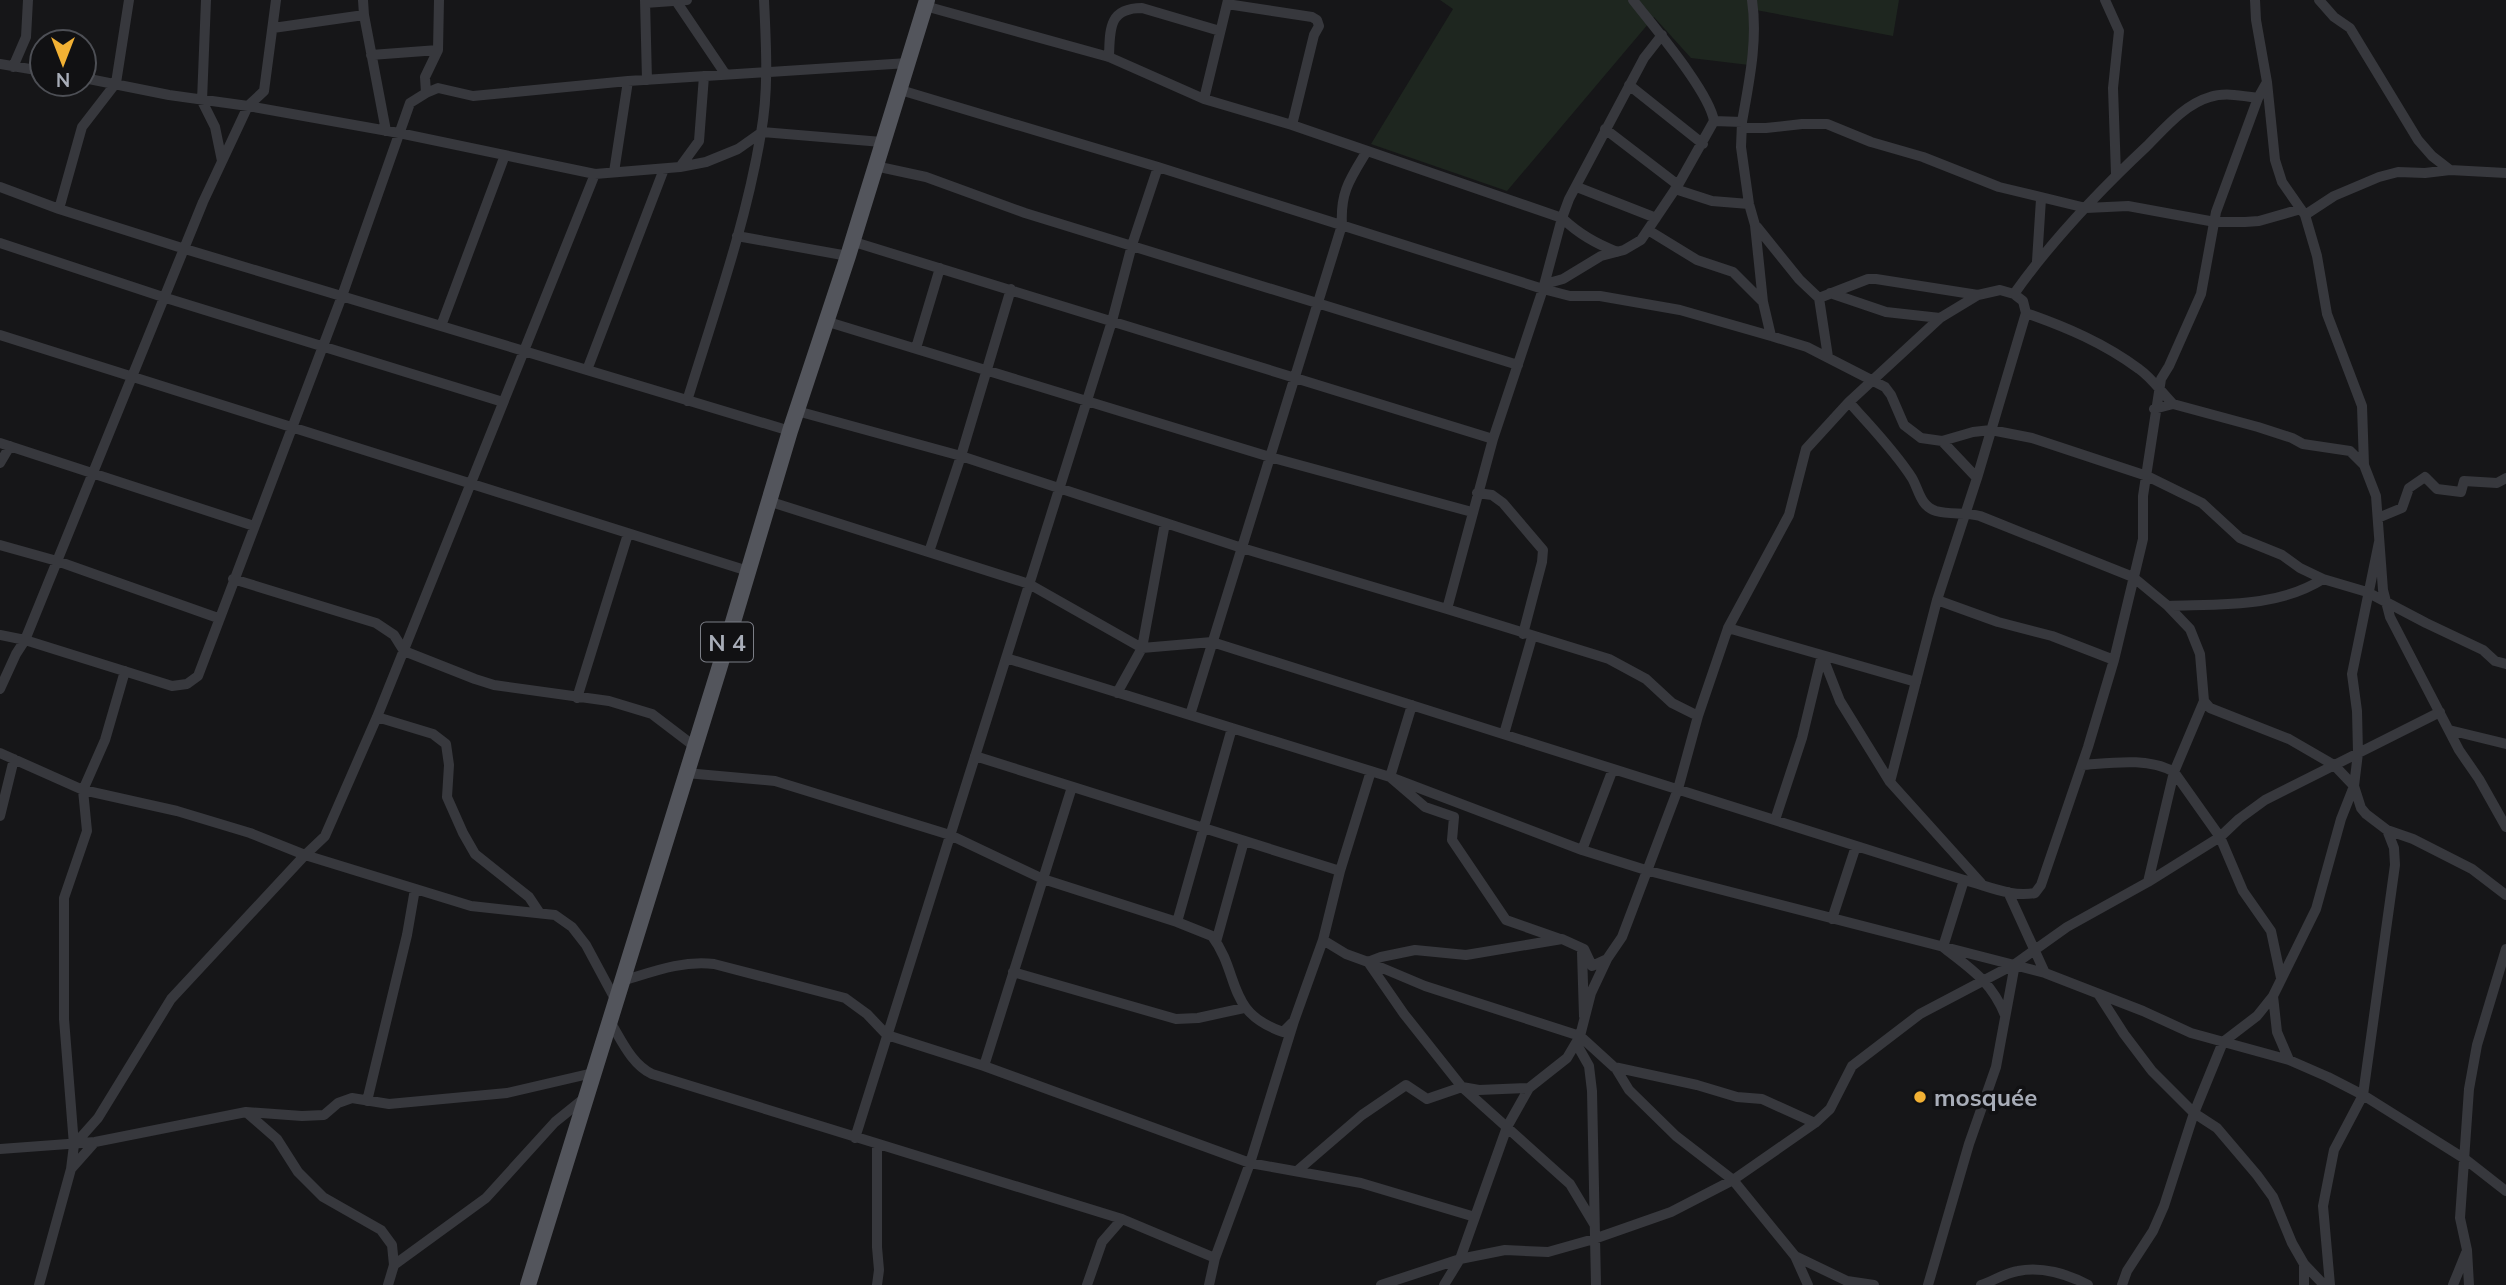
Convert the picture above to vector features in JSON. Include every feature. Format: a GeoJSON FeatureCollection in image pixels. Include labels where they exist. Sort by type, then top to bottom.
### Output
{"type":"FeatureCollection","features":[{"type":"Feature","properties":{"kind":"main road","name":"N 4"},"geometry":{"type":"LineString","coordinates":[[528,1285],[790,431],[926,3]]}},
{"type":"Feature","properties":{"kind":"street"},"geometry":{"type":"LineString","coordinates":[[13,67],[26,37],[28,0]]}},
{"type":"Feature","properties":{"kind":"street"},"geometry":{"type":"LineString","coordinates":[[59,209],[82,127],[116,83],[129,0]]}},
{"type":"Feature","properties":{"kind":"street"},"geometry":{"type":"LineString","coordinates":[[206,0],[202,101],[215,127],[222,161]]}},
{"type":"Feature","properties":{"kind":"street"},"geometry":{"type":"LineString","coordinates":[[0,689],[25,640],[222,161],[248,106],[264,91],[275,0]]}},
{"type":"Feature","properties":{"kind":"street"},"geometry":{"type":"LineString","coordinates":[[363,0],[386,131]]}},
{"type":"Feature","properties":{"kind":"street"},"geometry":{"type":"LineString","coordinates":[[426,93],[425,78],[438,50],[439,0]]}},
{"type":"Feature","properties":{"kind":"street"},"geometry":{"type":"LineString","coordinates":[[687,401],[737,236],[762,132],[767,72],[764,0]]}},
{"type":"Feature","properties":{"kind":"street"},"geometry":{"type":"LineString","coordinates":[[1157,13],[1159,0]]}},
{"type":"Feature","properties":{"kind":"street"},"geometry":{"type":"LineString","coordinates":[[1290,0],[1295,14]]}},
{"type":"Feature","properties":{"kind":"street"},"geometry":{"type":"LineString","coordinates":[[1544,286],[1563,279],[1601,256],[1632,246],[1641,240],[1703,144],[1714,121],[1713,114],[1697,87],[1662,35],[1633,0]]}},
{"type":"Feature","properties":{"kind":"street"},"geometry":{"type":"LineString","coordinates":[[1752,0],[1754,34],[1751,75],[1741,147],[1749,204],[1755,225],[1763,302],[1771,336]]}},
{"type":"Feature","properties":{"kind":"street"},"geometry":{"type":"LineString","coordinates":[[2105,0],[2119,31],[2113,88],[2116,174]]}},
{"type":"Feature","properties":{"kind":"street"},"geometry":{"type":"LineString","coordinates":[[2255,0],[2275,160],[2282,182],[2303,212],[2317,256],[2327,314],[2362,406],[2364,465],[2376,496],[2379,542],[2390,617],[2449,730],[2506,827]]}},
{"type":"Feature","properties":{"kind":"street"},"geometry":{"type":"LineString","coordinates":[[2319,0],[2334,18],[2350,27],[2418,140],[2450,170]]}},
{"type":"Feature","properties":{"kind":"street"},"geometry":{"type":"LineString","coordinates":[[647,80],[645,2],[681,1],[726,75]]}},
{"type":"Feature","properties":{"kind":"street"},"geometry":{"type":"LineString","coordinates":[[1204,99],[1227,2],[1312,17],[1317,20],[1319,26],[1314,35],[1292,125]]}},
{"type":"Feature","properties":{"kind":"street"},"geometry":{"type":"LineString","coordinates":[[926,3],[1109,57],[1204,99],[1292,125],[1562,218],[1591,242],[1617,252]]}},
{"type":"Feature","properties":{"kind":"street"},"geometry":{"type":"LineString","coordinates":[[1109,57],[1110,29],[1120,12],[1129,8],[1142,8],[1220,31]]}},
{"type":"Feature","properties":{"kind":"street"},"geometry":{"type":"LineString","coordinates":[[272,28],[364,15]]}},
{"type":"Feature","properties":{"kind":"street"},"geometry":{"type":"LineString","coordinates":[[1447,609],[1477,493],[1544,286],[1562,218],[1629,85],[1644,58],[1662,35]]}},
{"type":"Feature","properties":{"kind":"street"},"geometry":{"type":"LineString","coordinates":[[371,55],[438,50]]}},
{"type":"Feature","properties":{"kind":"street"},"geometry":{"type":"LineString","coordinates":[[0,635],[25,640],[172,686],[187,684],[198,676],[342,296],[410,103],[438,88],[473,96],[628,81],[908,62]]}},
{"type":"Feature","properties":{"kind":"street"},"geometry":{"type":"LineString","coordinates":[[0,64],[28,70]]}},
{"type":"Feature","properties":{"kind":"street"},"geometry":{"type":"LineString","coordinates":[[680,167],[699,141],[704,76]]}},
{"type":"Feature","properties":{"kind":"street"},"geometry":{"type":"LineString","coordinates":[[98,80],[202,101],[248,106],[399,133],[595,174],[664,169],[706,162],[738,149],[762,132],[882,142]]}},
{"type":"Feature","properties":{"kind":"street"},"geometry":{"type":"LineString","coordinates":[[614,172],[628,81]]}},
{"type":"Feature","properties":{"kind":"street"},"geometry":{"type":"LineString","coordinates":[[768,502],[1029,584],[1142,649],[1213,642],[1964,880],[2008,892],[2027,895],[2035,893],[2041,885],[2082,765],[2114,660],[2143,539],[2143,496],[2154,409],[2161,379],[2201,294],[2216,212],[2258,98],[2267,82]]}},
{"type":"Feature","properties":{"kind":"street"},"geometry":{"type":"LineString","coordinates":[[1629,85],[1703,144]]}},
{"type":"Feature","properties":{"kind":"street"},"geometry":{"type":"LineString","coordinates":[[897,89],[1158,167],[1570,296],[1600,296],[1686,312],[1807,347],[1885,387],[1904,425],[1921,438],[1942,441],[1991,430],[2032,438],[2147,476],[2202,503],[2240,538],[2282,555],[2300,568],[2323,579],[2367,592],[2483,650],[2495,661],[2506,664]]}},
{"type":"Feature","properties":{"kind":"street"},"geometry":{"type":"LineString","coordinates":[[2014,294],[2037,261],[2116,174],[2177,116],[2210,97],[2234,94],[2258,98]]}},
{"type":"Feature","properties":{"kind":"street"},"geometry":{"type":"LineString","coordinates":[[1714,121],[1766,128],[1827,124],[1999,187],[2041,199],[2086,208],[2128,206],[2215,222],[2259,221],[2303,212],[2379,177],[2398,172],[2450,170],[2503,175]]}},
{"type":"Feature","properties":{"kind":"street"},"geometry":{"type":"LineString","coordinates":[[1605,129],[1676,187],[1712,201],[1749,204]]}},
{"type":"Feature","properties":{"kind":"street"},"geometry":{"type":"LineString","coordinates":[[1190,715],[1342,225],[1341,203],[1350,180],[1367,151]]}},
{"type":"Feature","properties":{"kind":"street"},"geometry":{"type":"LineString","coordinates":[[441,326],[505,155]]}},
{"type":"Feature","properties":{"kind":"street"},"geometry":{"type":"LineString","coordinates":[[875,166],[926,177],[1025,213],[1518,365]]}},
{"type":"Feature","properties":{"kind":"street"},"geometry":{"type":"LineString","coordinates":[[855,1138],[1158,167]]}},
{"type":"Feature","properties":{"kind":"street"},"geometry":{"type":"LineString","coordinates":[[587,370],[664,169]]}},
{"type":"Feature","properties":{"kind":"street"},"geometry":{"type":"LineString","coordinates":[[74,1144],[98,1118],[171,999],[326,835],[377,718],[595,174]]}},
{"type":"Feature","properties":{"kind":"street"},"geometry":{"type":"LineString","coordinates":[[0,187],[59,209],[185,249],[790,431]]}},
{"type":"Feature","properties":{"kind":"street"},"geometry":{"type":"LineString","coordinates":[[1577,187],[1656,218]]}},
{"type":"Feature","properties":{"kind":"street"},"geometry":{"type":"LineString","coordinates":[[2037,261],[2041,199]]}},
{"type":"Feature","properties":{"kind":"street"},"geometry":{"type":"LineString","coordinates":[[1755,225],[1799,279],[1824,295],[1886,312],[1940,318]]}},
{"type":"Feature","properties":{"kind":"street"},"geometry":{"type":"LineString","coordinates":[[1648,230],[1697,260],[1733,272],[1763,302]]}},
{"type":"Feature","properties":{"kind":"street"},"geometry":{"type":"LineString","coordinates":[[737,236],[850,248],[940,268],[1493,439]]}},
{"type":"Feature","properties":{"kind":"street"},"geometry":{"type":"LineString","coordinates":[[0,243],[166,298],[503,402]]}},
{"type":"Feature","properties":{"kind":"street"},"geometry":{"type":"LineString","coordinates":[[916,348],[940,268]]}},
{"type":"Feature","properties":{"kind":"street"},"geometry":{"type":"LineString","coordinates":[[1824,295],[1868,278],[1978,295]]}},
{"type":"Feature","properties":{"kind":"street"},"geometry":{"type":"LineString","coordinates":[[929,552],[1011,289]]}},
{"type":"Feature","properties":{"kind":"street"},"geometry":{"type":"LineString","coordinates":[[1444,1285],[1460,1259],[1507,1128],[1530,1088],[1567,1058],[1578,1039],[1591,993],[1607,959],[1622,937],[1649,871],[1678,789],[1698,716],[1728,628],[1789,515],[1806,449],[1849,402],[1940,318],[1978,295],[2000,290],[2014,294],[2023,301],[2026,313],[1937,600],[1890,782]]}},
{"type":"Feature","properties":{"kind":"street"},"geometry":{"type":"LineString","coordinates":[[1824,295],[1828,357]]}},
{"type":"Feature","properties":{"kind":"street"},"geometry":{"type":"LineString","coordinates":[[2026,313],[2072,330],[2108,349],[2141,370],[2173,404],[2258,427],[2303,444],[2350,451],[2364,465]]}},
{"type":"Feature","properties":{"kind":"street"},"geometry":{"type":"LineString","coordinates":[[825,321],[1270,457],[1472,512]]}},
{"type":"Feature","properties":{"kind":"street"},"geometry":{"type":"LineString","coordinates":[[0,335],[748,571]]}},
{"type":"Feature","properties":{"kind":"street"},"geometry":{"type":"LineString","coordinates":[[1849,402],[1913,479],[1921,500],[1935,511],[1965,512],[1980,516],[2133,577],[2168,606],[2190,629],[2200,654],[2204,701],[2174,772],[2148,882]]}},
{"type":"Feature","properties":{"kind":"street"},"geometry":{"type":"LineString","coordinates":[[2154,409],[2173,404]]}},
{"type":"Feature","properties":{"kind":"street"},"geometry":{"type":"LineString","coordinates":[[797,411],[961,456],[1242,548],[1609,659],[1646,679],[1672,703],[1698,716]]}},
{"type":"Feature","properties":{"kind":"street"},"geometry":{"type":"LineString","coordinates":[[1942,441],[1975,482],[1980,516]]}},
{"type":"Feature","properties":{"kind":"street"},"geometry":{"type":"LineString","coordinates":[[0,463],[5,445],[254,526]]}},
{"type":"Feature","properties":{"kind":"street"},"geometry":{"type":"LineString","coordinates":[[2133,472],[2143,496]]}},
{"type":"Feature","properties":{"kind":"street"},"geometry":{"type":"LineString","coordinates":[[2378,518],[2402,508],[2409,488],[2425,477],[2437,489],[2461,492],[2464,481],[2497,483],[2506,478]]}},
{"type":"Feature","properties":{"kind":"street"},"geometry":{"type":"LineString","coordinates":[[1477,493],[1492,495],[1503,503],[1544,550],[1504,734]]}},
{"type":"Feature","properties":{"kind":"street"},"geometry":{"type":"LineString","coordinates":[[1117,693],[1142,649],[1165,523]]}},
{"type":"Feature","properties":{"kind":"street"},"geometry":{"type":"LineString","coordinates":[[577,698],[628,534]]}},
{"type":"Feature","properties":{"kind":"street"},"geometry":{"type":"LineString","coordinates":[[2122,1285],[2127,1271],[2153,1231],[2164,1206],[2194,1114],[2223,1042],[2257,1016],[2273,996],[2316,909],[2338,830],[2354,786],[2358,753],[2357,711],[2352,674],[2379,542]]}},
{"type":"Feature","properties":{"kind":"street"},"geometry":{"type":"LineString","coordinates":[[0,545],[57,561],[218,618]]}},
{"type":"Feature","properties":{"kind":"street"},"geometry":{"type":"LineString","coordinates":[[233,579],[376,624],[394,635],[404,651],[494,685],[609,701],[652,713],[694,746]]}},
{"type":"Feature","properties":{"kind":"street"},"geometry":{"type":"LineString","coordinates":[[2168,606],[2248,603],[2289,596],[2307,590],[2323,579]]}},
{"type":"Feature","properties":{"kind":"street"},"geometry":{"type":"LineString","coordinates":[[1937,600],[1998,622],[2052,636],[2114,660]]}},
{"type":"Feature","properties":{"kind":"street"},"geometry":{"type":"LineString","coordinates":[[1728,628],[1916,682]]}},
{"type":"Feature","properties":{"kind":"street"},"geometry":{"type":"LineString","coordinates":[[1822,654],[1840,701],[1890,782],[1981,884]]}},
{"type":"Feature","properties":{"kind":"street"},"geometry":{"type":"LineString","coordinates":[[1775,820],[1802,738],[1822,654]]}},
{"type":"Feature","properties":{"kind":"street"},"geometry":{"type":"LineString","coordinates":[[1006,658],[1390,777],[1582,850],[1649,871],[2045,973],[2143,1010],[2190,1033],[2289,1060],[2363,1095],[2465,1159],[2506,1191]]}},
{"type":"Feature","properties":{"kind":"street"},"geometry":{"type":"LineString","coordinates":[[39,1285],[71,1169],[74,1144],[64,1019],[63,920],[68,882],[87,831],[83,790],[105,740],[125,671]]}},
{"type":"Feature","properties":{"kind":"street"},"geometry":{"type":"LineString","coordinates":[[2204,701],[2214,712],[2289,739],[2334,765],[2354,786],[2361,808],[2387,830],[2413,839],[2472,869],[2506,894]]}},
{"type":"Feature","properties":{"kind":"street"},"geometry":{"type":"LineString","coordinates":[[1390,777],[1412,705]]}},
{"type":"Feature","properties":{"kind":"street"},"geometry":{"type":"LineString","coordinates":[[1381,1285],[1460,1259],[1505,1250],[1548,1252],[1594,1239],[1671,1212],[1733,1180],[1815,1123],[1830,1109],[1852,1066],[1920,1014],[2015,964],[2067,927],[2148,882],[2220,837],[2265,800],[2440,712]]}},
{"type":"Feature","properties":{"kind":"street"},"geometry":{"type":"LineString","coordinates":[[377,718],[433,734],[446,744],[449,765],[447,797],[463,833],[475,854],[529,897],[539,912]]}},
{"type":"Feature","properties":{"kind":"street"},"geometry":{"type":"LineString","coordinates":[[1177,922],[1232,728]]}},
{"type":"Feature","properties":{"kind":"street"},"geometry":{"type":"LineString","coordinates":[[2449,730],[2506,744]]}},
{"type":"Feature","properties":{"kind":"street"},"geometry":{"type":"LineString","coordinates":[[0,753],[83,790],[189,815],[250,833],[305,855],[471,906],[555,915],[572,927],[586,945],[615,999]]}},
{"type":"Feature","properties":{"kind":"street"},"geometry":{"type":"LineString","coordinates":[[975,756],[1340,871]]}},
{"type":"Feature","properties":{"kind":"street"},"geometry":{"type":"LineString","coordinates":[[0,816],[14,759]]}},
{"type":"Feature","properties":{"kind":"street"},"geometry":{"type":"LineString","coordinates":[[2082,765],[2123,762],[2165,767],[2174,772],[2220,837],[2244,891],[2271,931],[2281,978]]}},
{"type":"Feature","properties":{"kind":"street"},"geometry":{"type":"LineString","coordinates":[[1582,850],[1613,769]]}},
{"type":"Feature","properties":{"kind":"street"},"geometry":{"type":"LineString","coordinates":[[1209,1285],[1215,1258],[1250,1163],[1294,1021],[1323,940],[1340,871],[1371,771]]}},
{"type":"Feature","properties":{"kind":"street"},"geometry":{"type":"LineString","coordinates":[[686,773],[775,781],[950,835],[1043,879],[1212,936],[1244,1008],[1258,1021],[1283,1032],[1294,1021]]}},
{"type":"Feature","properties":{"kind":"street"},"geometry":{"type":"LineString","coordinates":[[1390,777],[1425,807],[1454,817],[1452,840],[1506,920],[1584,949],[1591,966],[1607,959]]}},
{"type":"Feature","properties":{"kind":"street"},"geometry":{"type":"LineString","coordinates":[[984,1066],[1072,787]]}},
{"type":"Feature","properties":{"kind":"street"},"geometry":{"type":"LineString","coordinates":[[2330,1285],[2323,1206],[2334,1150],[2363,1095],[2395,865],[2394,848],[2387,830]]}},
{"type":"Feature","properties":{"kind":"street"},"geometry":{"type":"LineString","coordinates":[[1216,942],[1244,841]]}},
{"type":"Feature","properties":{"kind":"street"},"geometry":{"type":"LineString","coordinates":[[1832,919],[1856,846]]}},
{"type":"Feature","properties":{"kind":"street"},"geometry":{"type":"LineString","coordinates":[[1943,947],[1964,880]]}},
{"type":"Feature","properties":{"kind":"street"},"geometry":{"type":"LineString","coordinates":[[367,1101],[407,935],[415,889]]}},
{"type":"Feature","properties":{"kind":"street"},"geometry":{"type":"LineString","coordinates":[[2008,892],[2045,973]]}},
{"type":"Feature","properties":{"kind":"street"},"geometry":{"type":"LineString","coordinates":[[2019,915],[2027,895]]}},
{"type":"Feature","properties":{"kind":"street"},"geometry":{"type":"LineString","coordinates":[[1368,962],[1415,950],[1466,955],[1562,939],[1582,951],[1584,1016]]}},
{"type":"Feature","properties":{"kind":"street"},"geometry":{"type":"LineString","coordinates":[[1323,940],[1346,954],[1425,986],[1578,1039],[1615,1067],[1629,1090],[1676,1136],[1733,1180],[1795,1256],[1808,1285]]}},
{"type":"Feature","properties":{"kind":"street"},"geometry":{"type":"LineString","coordinates":[[1943,947],[1984,980],[2005,1015]]}},
{"type":"Feature","properties":{"kind":"street"},"geometry":{"type":"LineString","coordinates":[[2469,1285],[2467,1250],[2460,1218],[2469,1089],[2477,1045],[2506,949]]}},
{"type":"Feature","properties":{"kind":"street"},"geometry":{"type":"LineString","coordinates":[[1368,962],[1404,1014],[1462,1087],[1570,1184],[1594,1224]]}},
{"type":"Feature","properties":{"kind":"street"},"geometry":{"type":"LineString","coordinates":[[622,981],[684,963],[714,964],[845,998],[867,1014],[887,1035],[984,1066],[1250,1163],[1361,1183],[1475,1217]]}},
{"type":"Feature","properties":{"kind":"street"},"geometry":{"type":"LineString","coordinates":[[1928,1285],[1969,1144],[1996,1067],[2015,964]]}},
{"type":"Feature","properties":{"kind":"street"},"geometry":{"type":"LineString","coordinates":[[1013,972],[1176,1019],[1198,1018],[1244,1008]]}},
{"type":"Feature","properties":{"kind":"street"},"geometry":{"type":"LineString","coordinates":[[2099,995],[2152,1071],[2194,1114],[2217,1128],[2234,1146],[2273,1197],[2304,1264],[2324,1285]]}},
{"type":"Feature","properties":{"kind":"street"},"geometry":{"type":"LineString","coordinates":[[2273,996],[2277,1032],[2289,1060]]}},
{"type":"Feature","properties":{"kind":"street"},"geometry":{"type":"LineString","coordinates":[[609,1020],[640,1069],[652,1074],[1122,1219],[1215,1258]]}},
{"type":"Feature","properties":{"kind":"street"},"geometry":{"type":"LineString","coordinates":[[1578,1039],[1589,1066],[1592,1091],[1596,1285]]}},
{"type":"Feature","properties":{"kind":"street"},"geometry":{"type":"LineString","coordinates":[[1615,1067],[1697,1085],[1737,1097],[1762,1098],[1815,1123]]}},
{"type":"Feature","properties":{"kind":"street"},"geometry":{"type":"LineString","coordinates":[[0,1149],[95,1142],[246,1112],[324,1115],[338,1103],[352,1098],[389,1104],[507,1093],[593,1073]]}},
{"type":"Feature","properties":{"kind":"street"},"geometry":{"type":"LineString","coordinates":[[1297,1171],[1362,1115],[1406,1086],[1427,1098],[1462,1087],[1479,1090],[1530,1088]]}},
{"type":"Feature","properties":{"kind":"street"},"geometry":{"type":"LineString","coordinates":[[394,1265],[485,1198],[555,1122],[587,1096]]}},
{"type":"Feature","properties":{"kind":"street"},"geometry":{"type":"LineString","coordinates":[[246,1112],[277,1139],[299,1172],[323,1197],[381,1230],[391,1245],[394,1265],[388,1285]]}},
{"type":"Feature","properties":{"kind":"street"},"geometry":{"type":"LineString","coordinates":[[71,1169],[95,1142]]}},
{"type":"Feature","properties":{"kind":"street"},"geometry":{"type":"LineString","coordinates":[[877,1144],[877,1285]]}},
{"type":"Feature","properties":{"kind":"street"},"geometry":{"type":"LineString","coordinates":[[1087,1285],[1101,1242],[1122,1219]]}},
{"type":"Feature","properties":{"kind":"street"},"geometry":{"type":"LineString","coordinates":[[2453,1285],[2467,1250]]}},
{"type":"Feature","properties":{"kind":"street"},"geometry":{"type":"LineString","coordinates":[[1795,1256],[1846,1283],[1874,1285]]}},
{"type":"Feature","properties":{"kind":"street"},"geometry":{"type":"LineString","coordinates":[[2304,1264],[2304,1285]]}},
{"type":"Feature","properties":{"kind":"street"},"geometry":{"type":"LineString","coordinates":[[1981,1285],[2018,1270],[2049,1270],[2076,1278],[2088,1285]]}},
{"type":"Feature","properties":{"kind":"shaded area"},"geometry":{"type":"Polygon","coordinates":[[[1440,0],[1899,0],[1893,36],[1756,10],[1749,65],[1691,58],[1654,17],[1507,191],[1371,144],[1453,9],[1440,0]]]}},
{"type":"Feature","properties":{"kind":"place","name":"mosquée"},"geometry":{"type":"Point","coordinates":[1920,1097]}}]}
